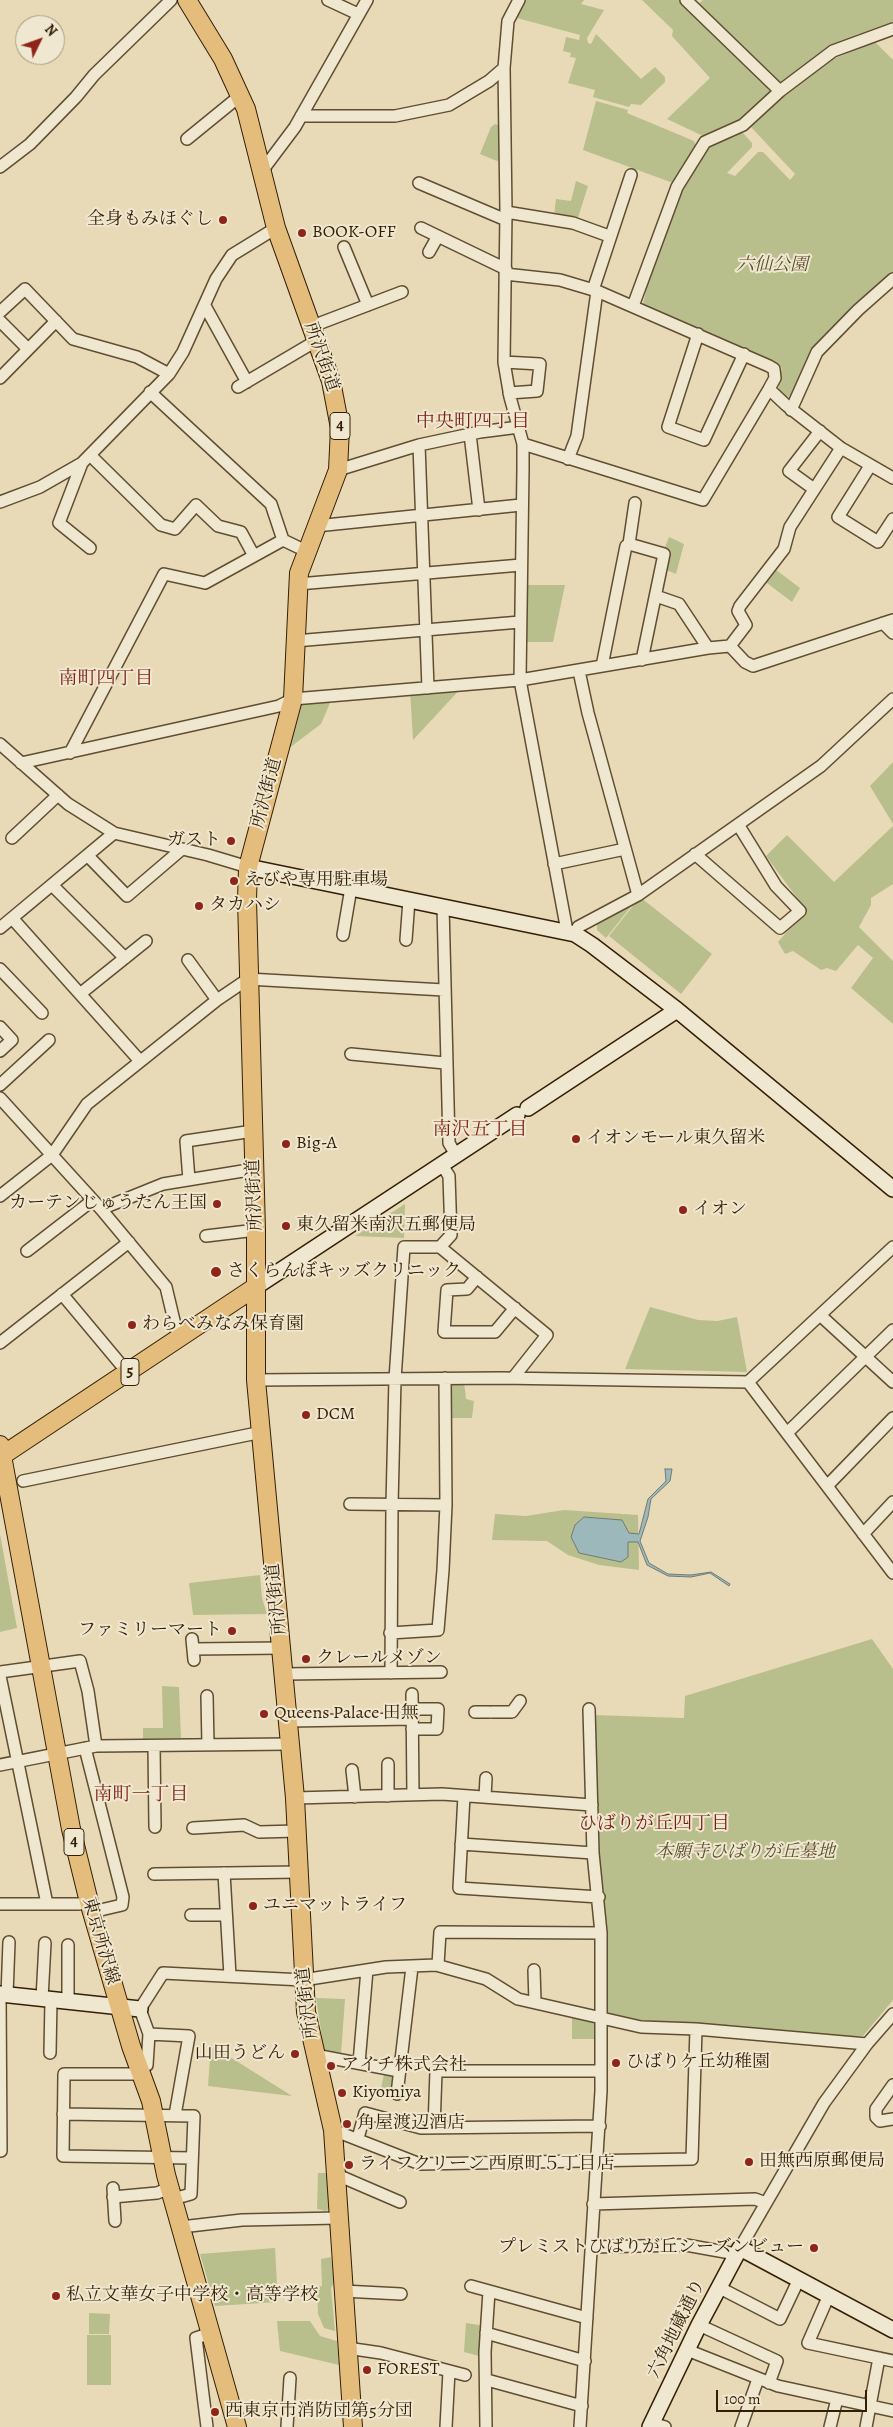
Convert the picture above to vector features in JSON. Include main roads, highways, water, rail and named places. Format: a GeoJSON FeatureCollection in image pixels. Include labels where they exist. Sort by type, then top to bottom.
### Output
{"type":"FeatureCollection","features":[{"type":"Feature","properties":{"kind":"main road","name":"所沢街道"},"geometry":{"type":"LineString","coordinates":[[188,0],[224,59],[241,95],[276,228],[331,381],[338,406],[340,428],[338,470],[306,551],[298,584],[294,641],[293,699],[248,867],[248,979],[255,1169],[256,1380],[295,1798],[300,1872],[303,1980],[306,2012],[334,2130],[338,2218],[353,2427]]}},
{"type":"Feature","properties":{"kind":"main road","name":"5"},"geometry":{"type":"LineString","coordinates":[[1,1453],[128,1373],[257,1286]]}},
{"type":"Feature","properties":{"kind":"main road","name":"東京所沢線"},"geometry":{"type":"LineString","coordinates":[[1,1453],[56,1754],[90,1907],[119,2007],[154,2115],[162,2157],[237,2427]]}},
{"type":"Feature","properties":{"kind":"water"},"geometry":{"type":"Polygon","coordinates":[[[665,1469],[672,1469],[670,1481],[651,1499],[648,1517],[640,1541],[649,1563],[668,1574],[691,1575],[711,1572],[730,1584],[729,1586],[710,1573],[691,1577],[668,1576],[647,1565],[638,1542],[628,1542],[628,1557],[621,1562],[579,1553],[571,1537],[575,1525],[584,1517],[622,1520],[629,1533],[639,1534],[648,1499],[666,1481],[665,1469]]]}},
{"type":"Feature","properties":{"kind":"place","name":"全身もみほぐし"},"geometry":{"type":"Point","coordinates":[223,220]}},
{"type":"Feature","properties":{"kind":"place","name":"BOOK-OFF"},"geometry":{"type":"Point","coordinates":[302,233]}},
{"type":"Feature","properties":{"kind":"place","name":"ガスト"},"geometry":{"type":"Point","coordinates":[231,841]}},
{"type":"Feature","properties":{"kind":"place","name":"えびや専用駐車場"},"geometry":{"type":"Point","coordinates":[234,881]}},
{"type":"Feature","properties":{"kind":"place","name":"タカハシ"},"geometry":{"type":"Point","coordinates":[199,906]}},
{"type":"Feature","properties":{"kind":"place","name":"イオンモール東久留米"},"geometry":{"type":"Point","coordinates":[576,1139]}},
{"type":"Feature","properties":{"kind":"place","name":"Big-A"},"geometry":{"type":"Point","coordinates":[286,1144]}},
{"type":"Feature","properties":{"kind":"place","name":"カーテンじゅうたん王国"},"geometry":{"type":"Point","coordinates":[217,1204]}},
{"type":"Feature","properties":{"kind":"place","name":"イオン"},"geometry":{"type":"Point","coordinates":[683,1210]}},
{"type":"Feature","properties":{"kind":"place","name":"東久留米南沢五郵便局"},"geometry":{"type":"Point","coordinates":[286,1226]}},
{"type":"Feature","properties":{"kind":"place","name":"さくらんぼキッズクリニック"},"geometry":{"type":"Point","coordinates":[216,1272]}},
{"type":"Feature","properties":{"kind":"place","name":"わらべみなみ保育園"},"geometry":{"type":"Point","coordinates":[132,1325]}},
{"type":"Feature","properties":{"kind":"place","name":"DCM"},"geometry":{"type":"Point","coordinates":[306,1415]}},
{"type":"Feature","properties":{"kind":"place","name":"ファミリーマート"},"geometry":{"type":"Point","coordinates":[232,1631]}},
{"type":"Feature","properties":{"kind":"place","name":"クレールメゾン"},"geometry":{"type":"Point","coordinates":[306,1659]}},
{"type":"Feature","properties":{"kind":"place","name":"Queens Palace 田無"},"geometry":{"type":"Point","coordinates":[264,1714]}},
{"type":"Feature","properties":{"kind":"place","name":"ユニマットライフ"},"geometry":{"type":"Point","coordinates":[253,1906]}},
{"type":"Feature","properties":{"kind":"place","name":"山田うどん"},"geometry":{"type":"Point","coordinates":[295,2054]}},
{"type":"Feature","properties":{"kind":"place","name":"ひばりケ丘幼稚園"},"geometry":{"type":"Point","coordinates":[616,2063]}},
{"type":"Feature","properties":{"kind":"place","name":"アイチ株式会社"},"geometry":{"type":"Point","coordinates":[331,2066]}},
{"type":"Feature","properties":{"kind":"place","name":"Kiyomiya"},"geometry":{"type":"Point","coordinates":[342,2093]}},
{"type":"Feature","properties":{"kind":"place","name":"角屋渡辺酒店"},"geometry":{"type":"Point","coordinates":[347,2124]}},
{"type":"Feature","properties":{"kind":"place","name":"田無西原郵便局"},"geometry":{"type":"Point","coordinates":[749,2162]}},
{"type":"Feature","properties":{"kind":"place","name":"ライフクリーン 西原町５丁目店"},"geometry":{"type":"Point","coordinates":[349,2165]}},
{"type":"Feature","properties":{"kind":"place","name":"プレミストひばりが丘シーズンビュー"},"geometry":{"type":"Point","coordinates":[814,2248]}},
{"type":"Feature","properties":{"kind":"place","name":"私立文華女子中学校・高等学校"},"geometry":{"type":"Point","coordinates":[56,2296]}},
{"type":"Feature","properties":{"kind":"place","name":"FOREST"},"geometry":{"type":"Point","coordinates":[367,2370]}},
{"type":"Feature","properties":{"kind":"place","name":"西東京市消防団第5分団"},"geometry":{"type":"Point","coordinates":[215,2412]}},
{"type":"Feature","properties":{"kind":"district","name":"中央町四丁目"},"geometry":{"type":"Point","coordinates":[473,422]}},
{"type":"Feature","properties":{"kind":"district","name":"南町四丁目"},"geometry":{"type":"Point","coordinates":[106,679]}},
{"type":"Feature","properties":{"kind":"district","name":"南沢五丁目"},"geometry":{"type":"Point","coordinates":[480,1130]}},
{"type":"Feature","properties":{"kind":"district","name":"南町一丁目"},"geometry":{"type":"Point","coordinates":[141,1795]}},
{"type":"Feature","properties":{"kind":"district","name":"ひばりが丘四丁目"},"geometry":{"type":"Point","coordinates":[654,1824]}},
{"type":"Feature","properties":{"kind":"park label","name":"六仙公園"},"geometry":{"type":"Point","coordinates":[772,266]}},
{"type":"Feature","properties":{"kind":"park label","name":"本願寺ひばりが丘墓地"},"geometry":{"type":"Point","coordinates":[745,1853]}}]}
